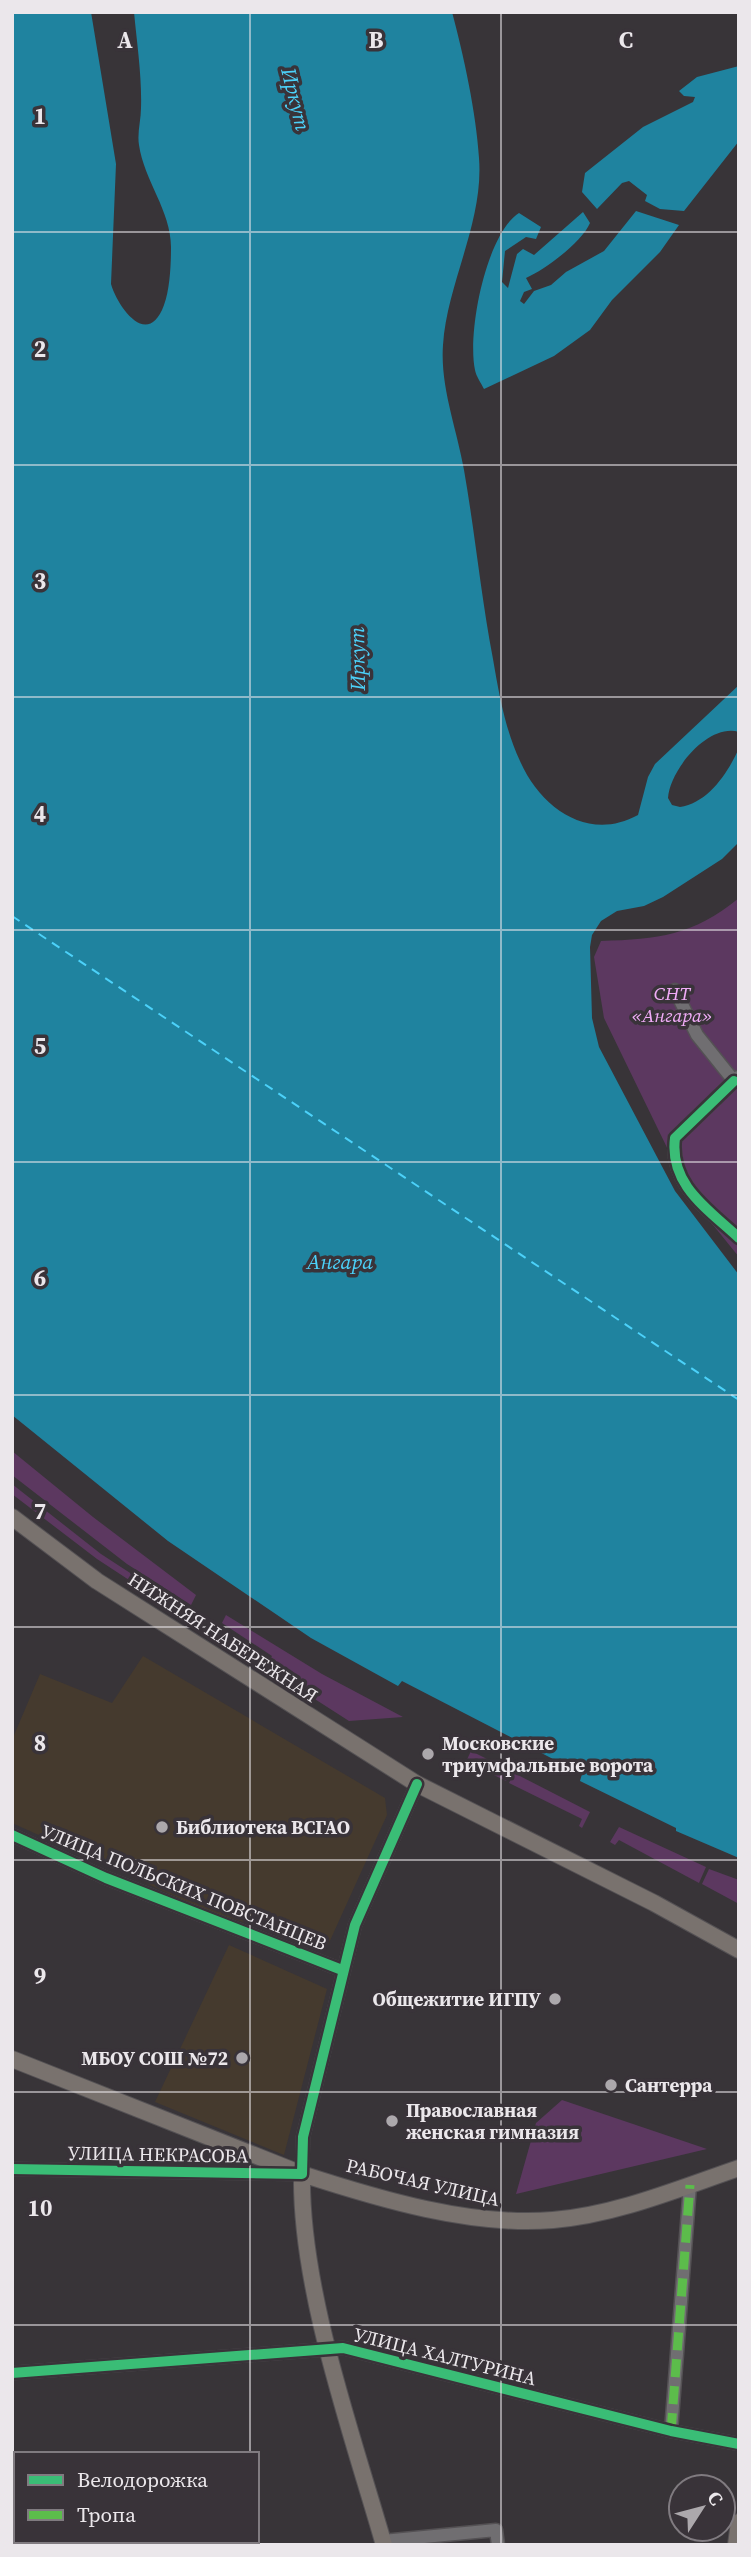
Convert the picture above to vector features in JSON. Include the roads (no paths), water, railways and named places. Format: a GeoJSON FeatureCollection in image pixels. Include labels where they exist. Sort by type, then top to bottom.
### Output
{"type":"FeatureCollection","features":[{"type":"Feature","properties":{"kind":"main road","name":"НИЖНЯЯ НАБЕРЕЖНАЯ"},"geometry":{"type":"LineString","coordinates":[[12,1517],[97,1581],[159,1622],[417,1784],[654,1903],[739,1950]]}},
{"type":"Feature","properties":{"kind":"main road","name":"РАБОЧАЯ УЛИЦА"},"geometry":{"type":"LineString","coordinates":[[12,2059],[302,2174],[430,2208],[501,2222],[566,2218],[690,2185],[739,2168]]}},
{"type":"Feature","properties":{"kind":"main road"},"geometry":{"type":"LineString","coordinates":[[302,2174],[301,2219],[329,2349],[384,2543]]}},
{"type":"Feature","properties":{"kind":"main road"},"geometry":{"type":"LineString","coordinates":[[736,2545],[739,2522]]}},
{"type":"Feature","properties":{"kind":"street"},"geometry":{"type":"LineString","coordinates":[[675,989],[697,1035],[736,1078],[675,1138],[675,1168],[711,1216],[739,1238]]}},
{"type":"Feature","properties":{"kind":"street"},"geometry":{"type":"LineString","coordinates":[[302,2174],[303,2137],[355,1925],[417,1784]]}},
{"type":"Feature","properties":{"kind":"street","name":"УЛИЦА ПОЛЬСКИХ ПОВСТАНЦЕВ"},"geometry":{"type":"LineString","coordinates":[[12,1835],[106,1878],[342,1970]]}},
{"type":"Feature","properties":{"kind":"street","name":"УЛИЦА НЕКРАСОВА"},"geometry":{"type":"LineString","coordinates":[[12,2169],[302,2174]]}},
{"type":"Feature","properties":{"kind":"street"},"geometry":{"type":"LineString","coordinates":[[671,2431],[690,2185]]}},
{"type":"Feature","properties":{"kind":"street","name":"УЛИЦА ХАЛТУРИНА"},"geometry":{"type":"LineString","coordinates":[[12,2373],[329,2349],[358,2351],[671,2431],[739,2444]]}},
{"type":"Feature","properties":{"kind":"street"},"geometry":{"type":"LineString","coordinates":[[384,2543],[496,2530],[498,2545]]}},
{"type":"Feature","properties":{"kind":"water","name":"Ангара"},"geometry":{"type":"Polygon","coordinates":[[[12,12],[91,12],[116,164],[111,284],[127,313],[142,324],[150,324],[157,318],[166,299],[171,247],[167,221],[146,171],[139,145],[141,84],[134,12],[452,12],[472,103],[479,158],[479,182],[471,229],[446,322],[443,345],[444,376],[464,470],[498,685],[506,724],[520,761],[540,793],[568,816],[602,825],[620,822],[638,815],[648,777],[655,764],[739,685],[739,732],[727,731],[715,735],[693,751],[676,775],[668,798],[672,805],[680,807],[699,800],[723,777],[739,748],[739,842],[722,859],[663,897],[644,906],[617,911],[601,921],[592,935],[590,947],[592,1018],[599,1047],[675,1191],[739,1275],[739,1858],[676,1831],[676,1828],[580,1781],[582,1774],[402,1681],[398,1686],[311,1638],[168,1541],[12,1415],[12,12]]]}},
{"type":"Feature","properties":{"kind":"water"},"geometry":{"type":"Polygon","coordinates":[[[739,66],[739,141],[684,211],[660,209],[645,201],[647,195],[629,181],[622,183],[597,209],[582,192],[585,173],[643,127],[693,102],[695,97],[684,96],[679,91],[697,77],[739,66]]]}},
{"type":"Feature","properties":{"kind":"water"},"geometry":{"type":"Polygon","coordinates":[[[636,211],[679,225],[660,252],[612,300],[590,330],[554,356],[484,389],[476,372],[473,353],[477,310],[488,262],[507,224],[519,213],[541,227],[536,239],[526,237],[505,251],[502,282],[508,288],[517,254],[523,249],[534,255],[583,212],[590,223],[562,254],[526,278],[532,289],[524,292],[520,301],[524,304],[534,291],[551,285],[566,272],[604,251],[636,211]]]}},
{"type":"Feature","properties":{"kind":"place","name":"Московские триумфальные ворота"},"geometry":{"type":"Point","coordinates":[428,1754]}},
{"type":"Feature","properties":{"kind":"place","name":"Библиотека ВСГАО"},"geometry":{"type":"Point","coordinates":[162,1827]}},
{"type":"Feature","properties":{"kind":"place","name":"Общежитие ИГПУ"},"geometry":{"type":"Point","coordinates":[555,1999]}},
{"type":"Feature","properties":{"kind":"place","name":"МБОУ СОШ №72"},"geometry":{"type":"Point","coordinates":[242,2058]}},
{"type":"Feature","properties":{"kind":"place","name":"Сантерра"},"geometry":{"type":"Point","coordinates":[611,2085]}},
{"type":"Feature","properties":{"kind":"place","name":"Православная женская гимназия"},"geometry":{"type":"Point","coordinates":[392,2121]}},
{"type":"Feature","properties":{"kind":"water label","name":"Иркут"},"geometry":{"type":"Point","coordinates":[296,99]}},
{"type":"Feature","properties":{"kind":"water label","name":"Иркут"},"geometry":{"type":"Point","coordinates":[357,659]}},
{"type":"Feature","properties":{"kind":"park label","name":"СНТ «Ангара»"},"geometry":{"type":"Point","coordinates":[672,1004]}}]}
